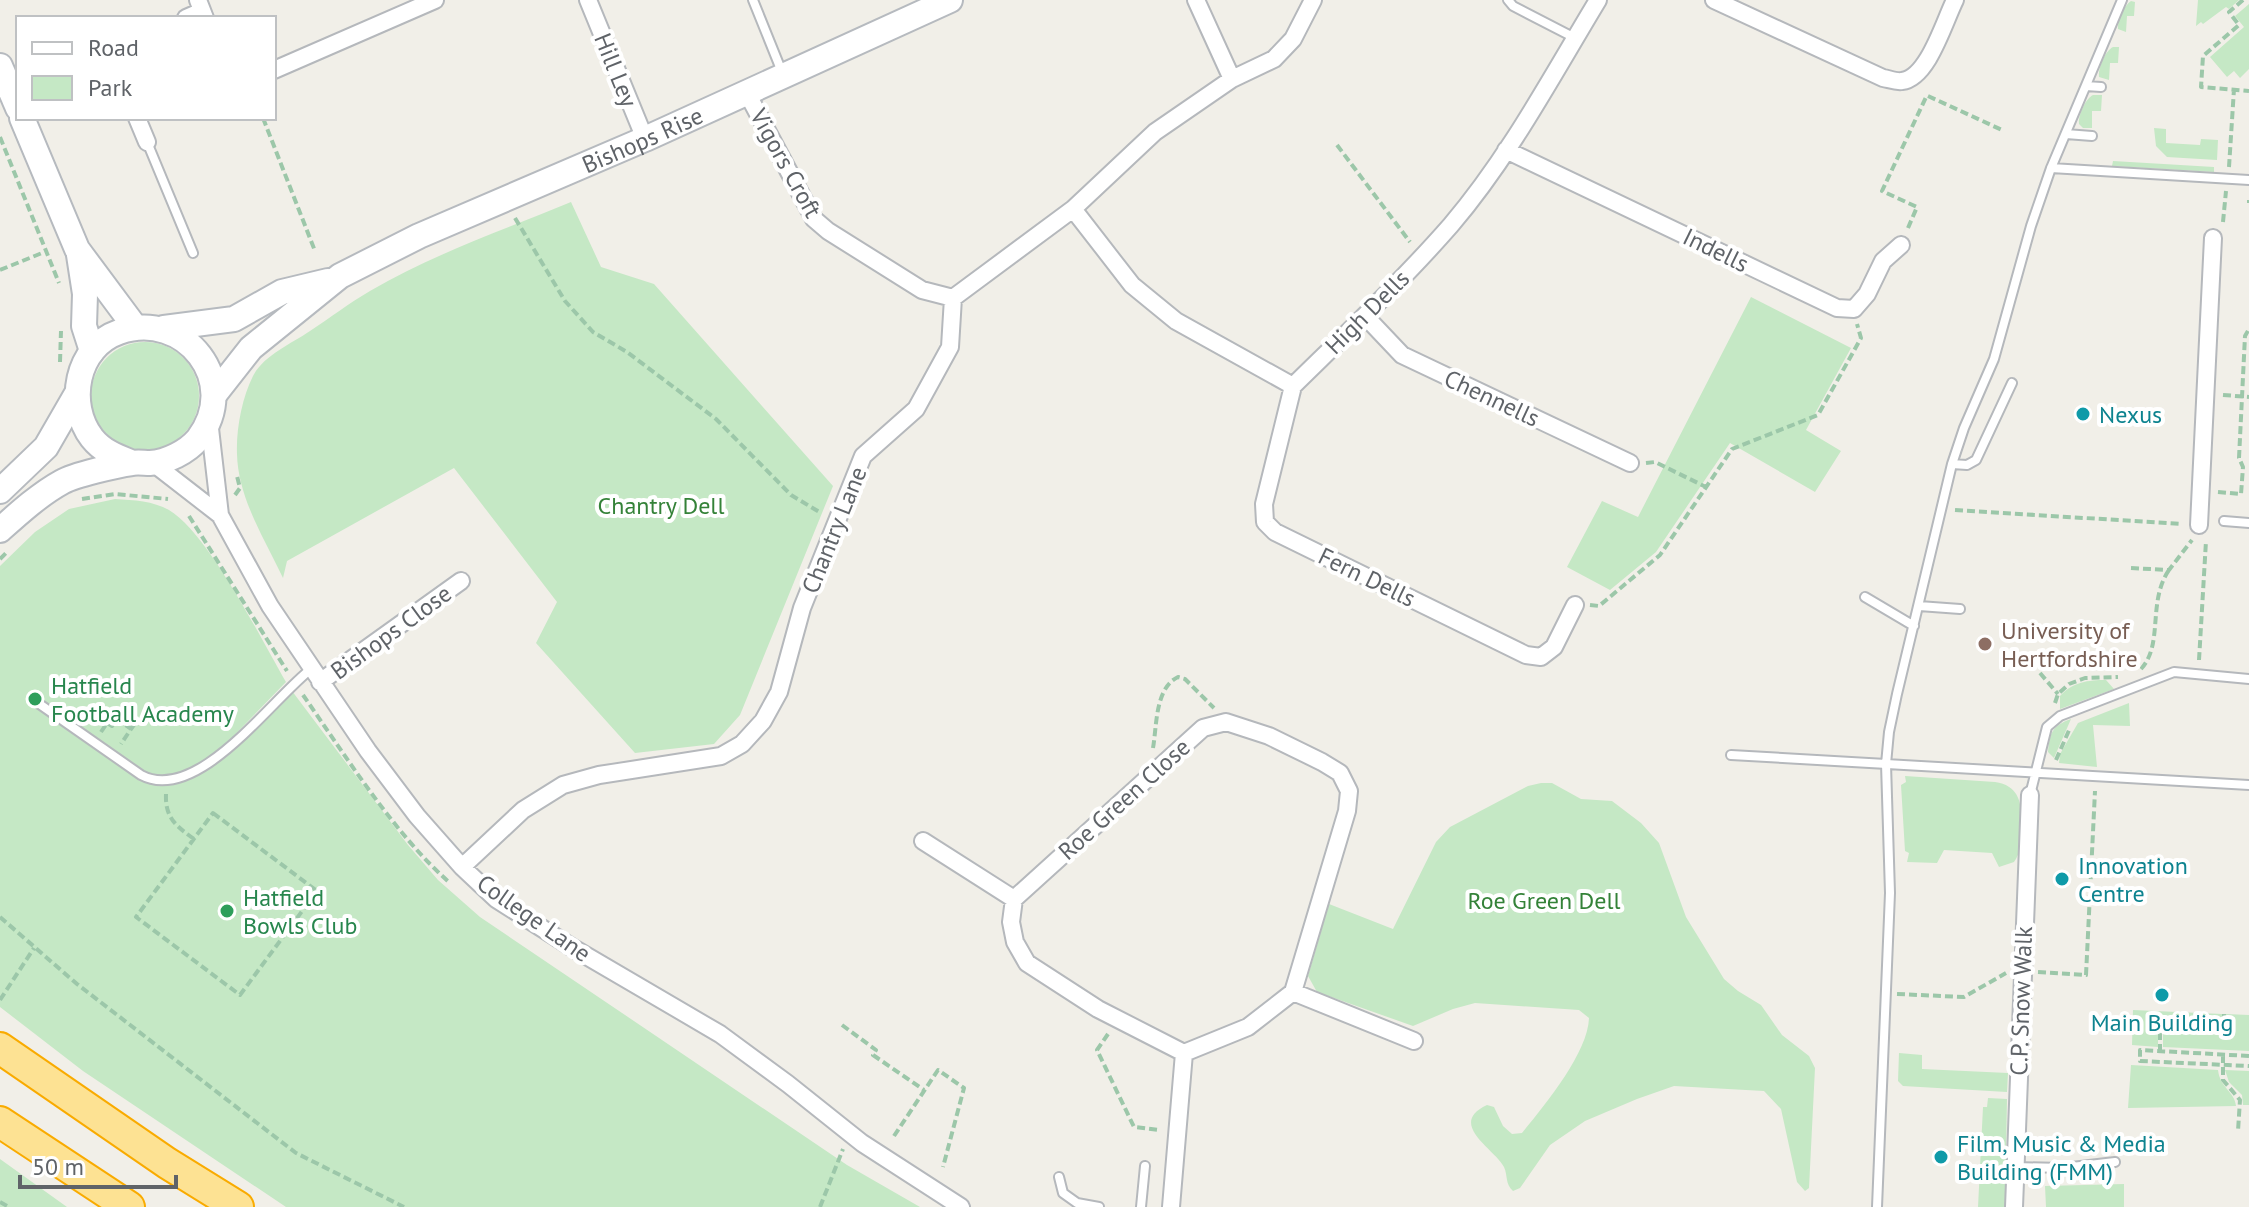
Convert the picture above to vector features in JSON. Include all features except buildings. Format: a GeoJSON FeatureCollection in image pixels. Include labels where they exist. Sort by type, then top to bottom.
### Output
{"type":"FeatureCollection","features":[{"type":"Feature","properties":{"kind":"highway"},"geometry":{"type":"LineString","coordinates":[[0,1048],[167,1163],[238,1207]]}},
{"type":"Feature","properties":{"kind":"highway"},"geometry":{"type":"LineString","coordinates":[[6,1127],[61,1182],[98,1207]]}},
{"type":"Feature","properties":{"kind":"highway"},"geometry":{"type":"LineString","coordinates":[[6,1127],[129,1207]]}},
{"type":"Feature","properties":{"kind":"main road","name":"Bishops Rise"},"geometry":{"type":"LineString","coordinates":[[212,407],[251,348],[333,280],[419,236],[645,139],[950,0]]}},
{"type":"Feature","properties":{"kind":"main road"},"geometry":{"type":"LineString","coordinates":[[0,66],[16,103]]}},
{"type":"Feature","properties":{"kind":"main road"},"geometry":{"type":"LineString","coordinates":[[23,120],[77,249],[85,294],[84,326],[92,351]]}},
{"type":"Feature","properties":{"kind":"main road"},"geometry":{"type":"LineString","coordinates":[[77,249],[135,327]]}},
{"type":"Feature","properties":{"kind":"main road","name":"Bishops Rise"},"geometry":{"type":"LineString","coordinates":[[164,328],[234,319],[282,292],[333,280]]}},
{"type":"Feature","properties":{"kind":"main road"},"geometry":{"type":"LineString","coordinates":[[0,491],[46,447],[76,395],[80,372],[92,351],[111,335],[135,327],[164,328],[190,342],[208,366],[212,407],[197,440],[177,456],[64,480],[0,530]]}},
{"type":"Feature","properties":{"kind":"main road"},"geometry":{"type":"LineString","coordinates":[[76,395],[81,419],[93,439],[111,454],[143,463]]}},
{"type":"Feature","properties":{"kind":"street"},"geometry":{"type":"LineString","coordinates":[[276,69],[435,0]]}},
{"type":"Feature","properties":{"kind":"street","name":"Hill Ley"},"geometry":{"type":"LineString","coordinates":[[588,0],[645,139]]}},
{"type":"Feature","properties":{"kind":"street"},"geometry":{"type":"LineString","coordinates":[[1196,0],[1232,79]]}},
{"type":"Feature","properties":{"kind":"street"},"geometry":{"type":"LineString","coordinates":[[953,298],[1073,209],[1155,132],[1232,79],[1274,59],[1293,39],[1313,0]]}},
{"type":"Feature","properties":{"kind":"street","name":"High Dells"},"geometry":{"type":"LineString","coordinates":[[1293,386],[1365,316],[1452,223],[1506,150],[1598,0]]}},
{"type":"Feature","properties":{"kind":"street"},"geometry":{"type":"LineString","coordinates":[[1714,0],[1883,78],[1899,82],[1912,78],[1922,70],[1955,0]]}},
{"type":"Feature","properties":{"kind":"street","name":"Vigors Croft"},"geometry":{"type":"LineString","coordinates":[[747,93],[814,219],[922,290],[953,298]]}},
{"type":"Feature","properties":{"kind":"street"},"geometry":{"type":"LineString","coordinates":[[138,120],[147,142]]}},
{"type":"Feature","properties":{"kind":"street","name":"Indells"},"geometry":{"type":"LineString","coordinates":[[1506,150],[1837,308],[1854,309]]}},
{"type":"Feature","properties":{"kind":"street"},"geometry":{"type":"LineString","coordinates":[[1073,209],[1132,285],[1176,321],[1293,386]]}},
{"type":"Feature","properties":{"kind":"street"},"geometry":{"type":"LineString","coordinates":[[2201,525],[2213,238]]}},
{"type":"Feature","properties":{"kind":"street"},"geometry":{"type":"LineString","coordinates":[[1854,309],[1867,294],[1883,261],[1901,245]]}},
{"type":"Feature","properties":{"kind":"street","name":"Chantry Lane"},"geometry":{"type":"LineString","coordinates":[[462,867],[523,810],[563,785],[599,775],[721,756],[742,744],[763,721],[779,692],[802,608],[863,456],[916,409],[950,347],[953,298]]}},
{"type":"Feature","properties":{"kind":"street","name":"Chennells"},"geometry":{"type":"LineString","coordinates":[[1365,316],[1402,355],[1630,463]]}},
{"type":"Feature","properties":{"kind":"street","name":"Fern Dells"},"geometry":{"type":"LineString","coordinates":[[1293,386],[1264,504],[1265,522],[1275,532],[1526,655],[1541,657],[1554,647],[1575,605]]}},
{"type":"Feature","properties":{"kind":"street","name":"College Lane"},"geometry":{"type":"LineString","coordinates":[[212,407],[220,515],[270,606],[316,675],[417,816],[462,867],[496,899],[720,1034],[862,1143],[961,1207]]}},
{"type":"Feature","properties":{"kind":"street","name":"College Lane"},"geometry":{"type":"LineString","coordinates":[[143,463],[220,515]]}},
{"type":"Feature","properties":{"kind":"street","name":"Bishops Close"},"geometry":{"type":"LineString","coordinates":[[316,675],[461,581]]}},
{"type":"Feature","properties":{"kind":"street"},"geometry":{"type":"LineString","coordinates":[[923,841],[1014,899],[1011,922],[1015,942],[1027,963],[1119,1019],[1184,1053],[1248,1027],[1293,992],[1347,811],[1349,791],[1340,773],[1269,736],[1226,722]]}},
{"type":"Feature","properties":{"kind":"street","name":"Roe Green Close"},"geometry":{"type":"LineString","coordinates":[[1014,899],[1203,728],[1226,722]]}},
{"type":"Feature","properties":{"kind":"street","name":"C.P. Snow Walk"},"geometry":{"type":"LineString","coordinates":[[2014,1207],[2030,795]]}},
{"type":"Feature","properties":{"kind":"street"},"geometry":{"type":"LineString","coordinates":[[1293,992],[1414,1041]]}},
{"type":"Feature","properties":{"kind":"street"},"geometry":{"type":"LineString","coordinates":[[1171,1207],[1184,1053]]}},
{"type":"Feature","properties":{"kind":"lane"},"geometry":{"type":"LineString","coordinates":[[753,0],[784,77]]}},
{"type":"Feature","properties":{"kind":"lane"},"geometry":{"type":"LineString","coordinates":[[1508,0],[1513,6],[1575,38]]}},
{"type":"Feature","properties":{"kind":"lane"},"geometry":{"type":"LineString","coordinates":[[1877,1207],[1890,893],[1886,764],[1894,706],[1952,464],[1994,359],[2031,226],[2051,168],[2122,0]]}},
{"type":"Feature","properties":{"kind":"lane"},"geometry":{"type":"LineString","coordinates":[[2106,38],[2118,38]]}},
{"type":"Feature","properties":{"kind":"lane"},"geometry":{"type":"LineString","coordinates":[[2086,86],[2101,87]]}},
{"type":"Feature","properties":{"kind":"lane"},"geometry":{"type":"LineString","coordinates":[[2066,134],[2092,136]]}},
{"type":"Feature","properties":{"kind":"lane"},"geometry":{"type":"LineString","coordinates":[[147,142],[193,253]]}},
{"type":"Feature","properties":{"kind":"lane"},"geometry":{"type":"LineString","coordinates":[[2051,168],[2249,180]]}},
{"type":"Feature","properties":{"kind":"lane"},"geometry":{"type":"LineString","coordinates":[[1952,464],[1967,465],[1976,460],[2012,383]]}},
{"type":"Feature","properties":{"kind":"lane"},"geometry":{"type":"LineString","coordinates":[[2224,521],[2249,523]]}},
{"type":"Feature","properties":{"kind":"lane"},"geometry":{"type":"LineString","coordinates":[[1865,597],[1914,626]]}},
{"type":"Feature","properties":{"kind":"lane"},"geometry":{"type":"LineString","coordinates":[[1919,606],[1960,609]]}},
{"type":"Feature","properties":{"kind":"lane"},"geometry":{"type":"LineString","coordinates":[[2030,795],[2047,727],[2060,716],[2163,675],[2187,671],[2249,679]]}},
{"type":"Feature","properties":{"kind":"lane"},"geometry":{"type":"LineString","coordinates":[[38,703],[154,782],[167,782],[213,761],[316,675]]}},
{"type":"Feature","properties":{"kind":"lane"},"geometry":{"type":"LineString","coordinates":[[1731,755],[2249,785]]}},
{"type":"Feature","properties":{"kind":"lane"},"geometry":{"type":"LineString","coordinates":[[2014,1167],[2063,1168],[2115,1162]]}},
{"type":"Feature","properties":{"kind":"lane"},"geometry":{"type":"LineString","coordinates":[[1141,1207],[1145,1166]]}},
{"type":"Feature","properties":{"kind":"lane"},"geometry":{"type":"LineString","coordinates":[[1059,1177],[1063,1193],[1077,1203],[1099,1207]]}},
{"type":"Feature","properties":{"kind":"path"},"geometry":{"type":"LineString","coordinates":[[2243,0],[2229,12],[2239,25],[2203,56],[2201,87],[2249,91]]}},
{"type":"Feature","properties":{"kind":"path"},"geometry":{"type":"LineString","coordinates":[[1912,78],[1927,95],[2002,130]]}},
{"type":"Feature","properties":{"kind":"path"},"geometry":{"type":"LineString","coordinates":[[2227,179],[2234,89]]}},
{"type":"Feature","properties":{"kind":"path"},"geometry":{"type":"LineString","coordinates":[[1901,245],[1917,207],[1882,191],[1927,95]]}},
{"type":"Feature","properties":{"kind":"path"},"geometry":{"type":"LineString","coordinates":[[264,120],[315,251]]}},
{"type":"Feature","properties":{"kind":"path"},"geometry":{"type":"LineString","coordinates":[[0,137],[61,291]]}},
{"type":"Feature","properties":{"kind":"path"},"geometry":{"type":"LineString","coordinates":[[1337,145],[1421,257]]}},
{"type":"Feature","properties":{"kind":"path"},"geometry":{"type":"LineString","coordinates":[[2225,192],[2225,204]]}},
{"type":"Feature","properties":{"kind":"path"},"geometry":{"type":"LineString","coordinates":[[515,218],[565,301],[593,332],[627,352],[716,419],[791,495],[822,513]]}},
{"type":"Feature","properties":{"kind":"path"},"geometry":{"type":"LineString","coordinates":[[0,270],[47,251]]}},
{"type":"Feature","properties":{"kind":"path"},"geometry":{"type":"LineString","coordinates":[[1575,605],[1599,606],[1660,555],[1732,449],[1818,415],[1861,338],[1854,309]]}},
{"type":"Feature","properties":{"kind":"path"},"geometry":{"type":"LineString","coordinates":[[59,369],[61,328]]}},
{"type":"Feature","properties":{"kind":"path"},"geometry":{"type":"LineString","coordinates":[[2200,492],[2241,494],[2242,396],[2245,336],[2249,329]]}},
{"type":"Feature","properties":{"kind":"path"},"geometry":{"type":"LineString","coordinates":[[2205,395],[2249,397]]}},
{"type":"Feature","properties":{"kind":"path"},"geometry":{"type":"LineString","coordinates":[[1630,463],[1655,462],[1706,487]]}},
{"type":"Feature","properties":{"kind":"path"},"geometry":{"type":"LineString","coordinates":[[237,476],[240,488]]}},
{"type":"Feature","properties":{"kind":"path"},"geometry":{"type":"LineString","coordinates":[[72,501],[115,494],[177,500]]}},
{"type":"Feature","properties":{"kind":"path"},"geometry":{"type":"LineString","coordinates":[[185,509],[208,543]]}},
{"type":"Feature","properties":{"kind":"path"},"geometry":{"type":"LineString","coordinates":[[1941,509],[2207,525],[2198,674]]}},
{"type":"Feature","properties":{"kind":"path"},"geometry":{"type":"LineString","coordinates":[[2130,674],[2150,659],[2157,592],[2201,525]]}},
{"type":"Feature","properties":{"kind":"path"},"geometry":{"type":"LineString","coordinates":[[2131,568],[2169,570]]}},
{"type":"Feature","properties":{"kind":"path"},"geometry":{"type":"LineString","coordinates":[[2040,673],[2058,694]]}},
{"type":"Feature","properties":{"kind":"path"},"geometry":{"type":"LineString","coordinates":[[1149,775],[1163,690],[1169,681],[1178,677],[1185,679],[1226,722]]}},
{"type":"Feature","properties":{"kind":"path"},"geometry":{"type":"LineString","coordinates":[[2060,716],[2055,705],[2058,694],[2069,684],[2085,678],[2120,677]]}},
{"type":"Feature","properties":{"kind":"path"},"geometry":{"type":"LineString","coordinates":[[2053,773],[2059,751],[2080,708]]}},
{"type":"Feature","properties":{"kind":"path"},"geometry":{"type":"LineString","coordinates":[[93,743],[107,723],[112,726],[124,710]]}},
{"type":"Feature","properties":{"kind":"path"},"geometry":{"type":"LineString","coordinates":[[117,718],[131,729]]}},
{"type":"Feature","properties":{"kind":"path"},"geometry":{"type":"LineString","coordinates":[[112,756],[136,722]]}},
{"type":"Feature","properties":{"kind":"path"},"geometry":{"type":"LineString","coordinates":[[1886,993],[1964,997],[2009,971],[2086,975],[2096,776]]}},
{"type":"Feature","properties":{"kind":"path"},"geometry":{"type":"LineString","coordinates":[[167,782],[165,805],[168,816],[194,839]]}},
{"type":"Feature","properties":{"kind":"path"},"geometry":{"type":"LineString","coordinates":[[213,813],[317,891],[240,995],[136,917],[194,839],[213,813]]}},
{"type":"Feature","properties":{"kind":"path"},"geometry":{"type":"LineString","coordinates":[[0,917],[77,984],[296,1153],[404,1207]]}},
{"type":"Feature","properties":{"kind":"path"},"geometry":{"type":"LineString","coordinates":[[0,1000],[34,948]]}},
{"type":"Feature","properties":{"kind":"path"},"geometry":{"type":"LineString","coordinates":[[2160,1052],[2160,1025],[2224,1022],[2224,1014]]}},
{"type":"Feature","properties":{"kind":"path"},"geometry":{"type":"LineString","coordinates":[[1119,1019],[1097,1050],[1134,1127],[1178,1132]]}},
{"type":"Feature","properties":{"kind":"path"},"geometry":{"type":"LineString","coordinates":[[842,1025],[876,1050],[873,1055],[924,1090]]}},
{"type":"Feature","properties":{"kind":"path"},"geometry":{"type":"LineString","coordinates":[[2249,1056],[2140,1050],[2140,1061],[2249,1066]]}},
{"type":"Feature","properties":{"kind":"path"},"geometry":{"type":"LineString","coordinates":[[2131,1055],[2140,1056]]}},
{"type":"Feature","properties":{"kind":"path"},"geometry":{"type":"LineString","coordinates":[[2223,1055],[2223,1080],[2240,1100],[2238,1131]]}},
{"type":"Feature","properties":{"kind":"path"},"geometry":{"type":"LineString","coordinates":[[894,1136],[938,1070],[964,1088],[943,1167]]}},
{"type":"Feature","properties":{"kind":"path"},"geometry":{"type":"LineString","coordinates":[[820,1207],[844,1147]]}},
{"type":"Feature","properties":{"kind":"path"},"geometry":{"type":"LineString","coordinates":[[0,1202],[9,1207]]}},
{"type":"Feature","properties":{"kind":"green space"},"geometry":{"type":"Polygon","coordinates":[[[2198,0],[2239,0],[2229,9],[2226,7],[2196,26],[2198,0]]]}},
{"type":"Feature","properties":{"kind":"green space"},"geometry":{"type":"Polygon","coordinates":[[[2131,1],[2135,2],[2134,16],[2127,16],[2126,32],[2118,29],[2118,25],[2131,1]]]}},
{"type":"Feature","properties":{"kind":"green space"},"geometry":{"type":"Polygon","coordinates":[[[2249,4],[2249,69],[2240,78],[2234,71],[2227,77],[2210,57],[2244,27],[2235,16],[2249,4]]]}},
{"type":"Feature","properties":{"kind":"green space"},"geometry":{"type":"Polygon","coordinates":[[[2113,47],[2119,47],[2118,63],[2110,63],[2109,80],[2099,77],[2099,73],[2105,56],[2113,47]]]}},
{"type":"Feature","properties":{"kind":"green space"},"geometry":{"type":"Polygon","coordinates":[[[2093,95],[2102,95],[2101,111],[2092,111],[2092,128],[2083,128],[2079,124],[2081,112],[2093,95]]]}},
{"type":"Feature","properties":{"kind":"green space"},"geometry":{"type":"Polygon","coordinates":[[[2154,128],[2166,129],[2166,143],[2200,145],[2201,139],[2218,140],[2217,160],[2167,157],[2156,146],[2154,128]]]}},
{"type":"Feature","properties":{"kind":"green space"},"geometry":{"type":"Polygon","coordinates":[[[2113,161],[2214,167],[2214,172],[2112,166],[2113,161]]]}},
{"type":"Feature","properties":{"kind":"green space","name":"Chantry Dell"},"geometry":{"type":"Polygon","coordinates":[[[571,202],[601,267],[654,284],[833,486],[740,715],[714,744],[635,753],[536,643],[557,602],[454,468],[287,561],[283,578],[242,487],[237,454],[240,414],[253,376],[264,362],[355,300],[394,278],[571,202]]]}},
{"type":"Feature","properties":{"kind":"green space"},"geometry":{"type":"Polygon","coordinates":[[[1751,297],[1851,348],[1806,430],[1841,451],[1815,492],[1730,443],[1656,552],[1610,590],[1567,567],[1602,501],[1638,517],[1751,297]]]}},
{"type":"Feature","properties":{"kind":"green space"},"geometry":{"type":"Polygon","coordinates":[[[145,342],[166,346],[183,358],[195,375],[199,396],[195,417],[183,434],[166,446],[145,450],[124,446],[107,434],[95,417],[91,396],[95,375],[107,358],[124,346],[145,342]]]}},
{"type":"Feature","properties":{"kind":"green space"},"geometry":{"type":"Polygon","coordinates":[[[115,499],[156,505],[169,510],[184,522],[233,588],[286,682],[226,744],[231,751],[292,691],[408,845],[438,880],[480,917],[847,1165],[920,1207],[286,1207],[83,1071],[0,1007],[0,566],[35,532],[69,509],[115,499]]]}},
{"type":"Feature","properties":{"kind":"green space"},"geometry":{"type":"Polygon","coordinates":[[[2106,680],[2114,689],[2060,709],[2060,696],[2070,688],[2087,681],[2106,680]]]}},
{"type":"Feature","properties":{"kind":"green space"},"geometry":{"type":"Polygon","coordinates":[[[2129,703],[2130,726],[2093,725],[2097,767],[2059,763],[2060,754],[2078,723],[2129,703]]]}},
{"type":"Feature","properties":{"kind":"green space"},"geometry":{"type":"Polygon","coordinates":[[[2071,719],[2054,758],[2048,752],[2051,735],[2056,727],[2071,719]]]}},
{"type":"Feature","properties":{"kind":"green space"},"geometry":{"type":"Polygon","coordinates":[[[1905,776],[1995,782],[2011,788],[2019,800],[2021,815],[2020,848],[2014,862],[1999,867],[1992,853],[1944,850],[1937,863],[1907,862],[1909,853],[1905,851],[1901,785],[1906,782],[1905,776]]]}},
{"type":"Feature","properties":{"kind":"green space","name":"Roe Green Dell"},"geometry":{"type":"Polygon","coordinates":[[[1552,783],[1581,799],[1612,801],[1641,823],[1659,843],[1686,917],[1724,979],[1761,1005],[1782,1035],[1809,1056],[1815,1068],[1809,1188],[1805,1191],[1797,1182],[1781,1109],[1764,1091],[1674,1086],[1585,1121],[1550,1145],[1520,1188],[1513,1191],[1504,1167],[1477,1137],[1471,1120],[1476,1112],[1487,1105],[1494,1107],[1503,1126],[1512,1134],[1522,1133],[1573,1063],[1587,1032],[1589,1018],[1579,1010],[1475,1003],[1413,1026],[1317,992],[1308,976],[1329,904],[1393,929],[1436,842],[1450,827],[1528,786],[1552,783]]]}},
{"type":"Feature","properties":{"kind":"green space"},"geometry":{"type":"Polygon","coordinates":[[[2133,1010],[2222,1014],[2222,1020],[2158,1023],[2158,1047],[2132,1045],[2133,1010]]]}},
{"type":"Feature","properties":{"kind":"green space"},"geometry":{"type":"Polygon","coordinates":[[[2226,1014],[2249,1015],[2249,1051],[2163,1047],[2163,1027],[2225,1024],[2226,1014]]]}},
{"type":"Feature","properties":{"kind":"green space"},"geometry":{"type":"Polygon","coordinates":[[[1899,1053],[1922,1055],[1922,1069],[2008,1073],[2007,1092],[1903,1086],[1898,1081],[1899,1053]]]}},
{"type":"Feature","properties":{"kind":"green space"},"geometry":{"type":"Polygon","coordinates":[[[2131,1065],[2218,1070],[2236,1106],[2128,1108],[2131,1065]]]}},
{"type":"Feature","properties":{"kind":"green space"},"geometry":{"type":"Polygon","coordinates":[[[2225,1070],[2249,1071],[2249,1105],[2243,1105],[2242,1095],[2229,1082],[2225,1070]]]}},
{"type":"Feature","properties":{"kind":"green space"},"geometry":{"type":"Polygon","coordinates":[[[1988,1098],[2007,1099],[2005,1207],[1978,1207],[1983,1107],[1987,1107],[1988,1098]]]}},
{"type":"Feature","properties":{"kind":"green space"},"geometry":{"type":"Polygon","coordinates":[[[0,1159],[67,1207],[0,1207],[0,1159]]]}},
{"type":"Feature","properties":{"kind":"green space"},"geometry":{"type":"Polygon","coordinates":[[[2124,1184],[2124,1207],[2046,1207],[2045,1186],[2124,1184]]]}},
{"type":"Feature","properties":{"kind":"place","name":"Nexus"},"geometry":{"type":"Point","coordinates":[2083,414]}},
{"type":"Feature","properties":{"kind":"place","name":"University of Hertfordshire"},"geometry":{"type":"Point","coordinates":[1985,644]}},
{"type":"Feature","properties":{"kind":"place","name":"Hatfield Football Academy"},"geometry":{"type":"Point","coordinates":[35,699]}},
{"type":"Feature","properties":{"kind":"place","name":"Innovation Centre"},"geometry":{"type":"Point","coordinates":[2062,879]}},
{"type":"Feature","properties":{"kind":"place","name":"Hatfield Bowls Club"},"geometry":{"type":"Point","coordinates":[227,911]}},
{"type":"Feature","properties":{"kind":"place","name":"Main Building"},"geometry":{"type":"Point","coordinates":[2162,995]}},
{"type":"Feature","properties":{"kind":"place","name":"Film, Music & Media Building (FMM)"},"geometry":{"type":"Point","coordinates":[1941,1157]}}]}
